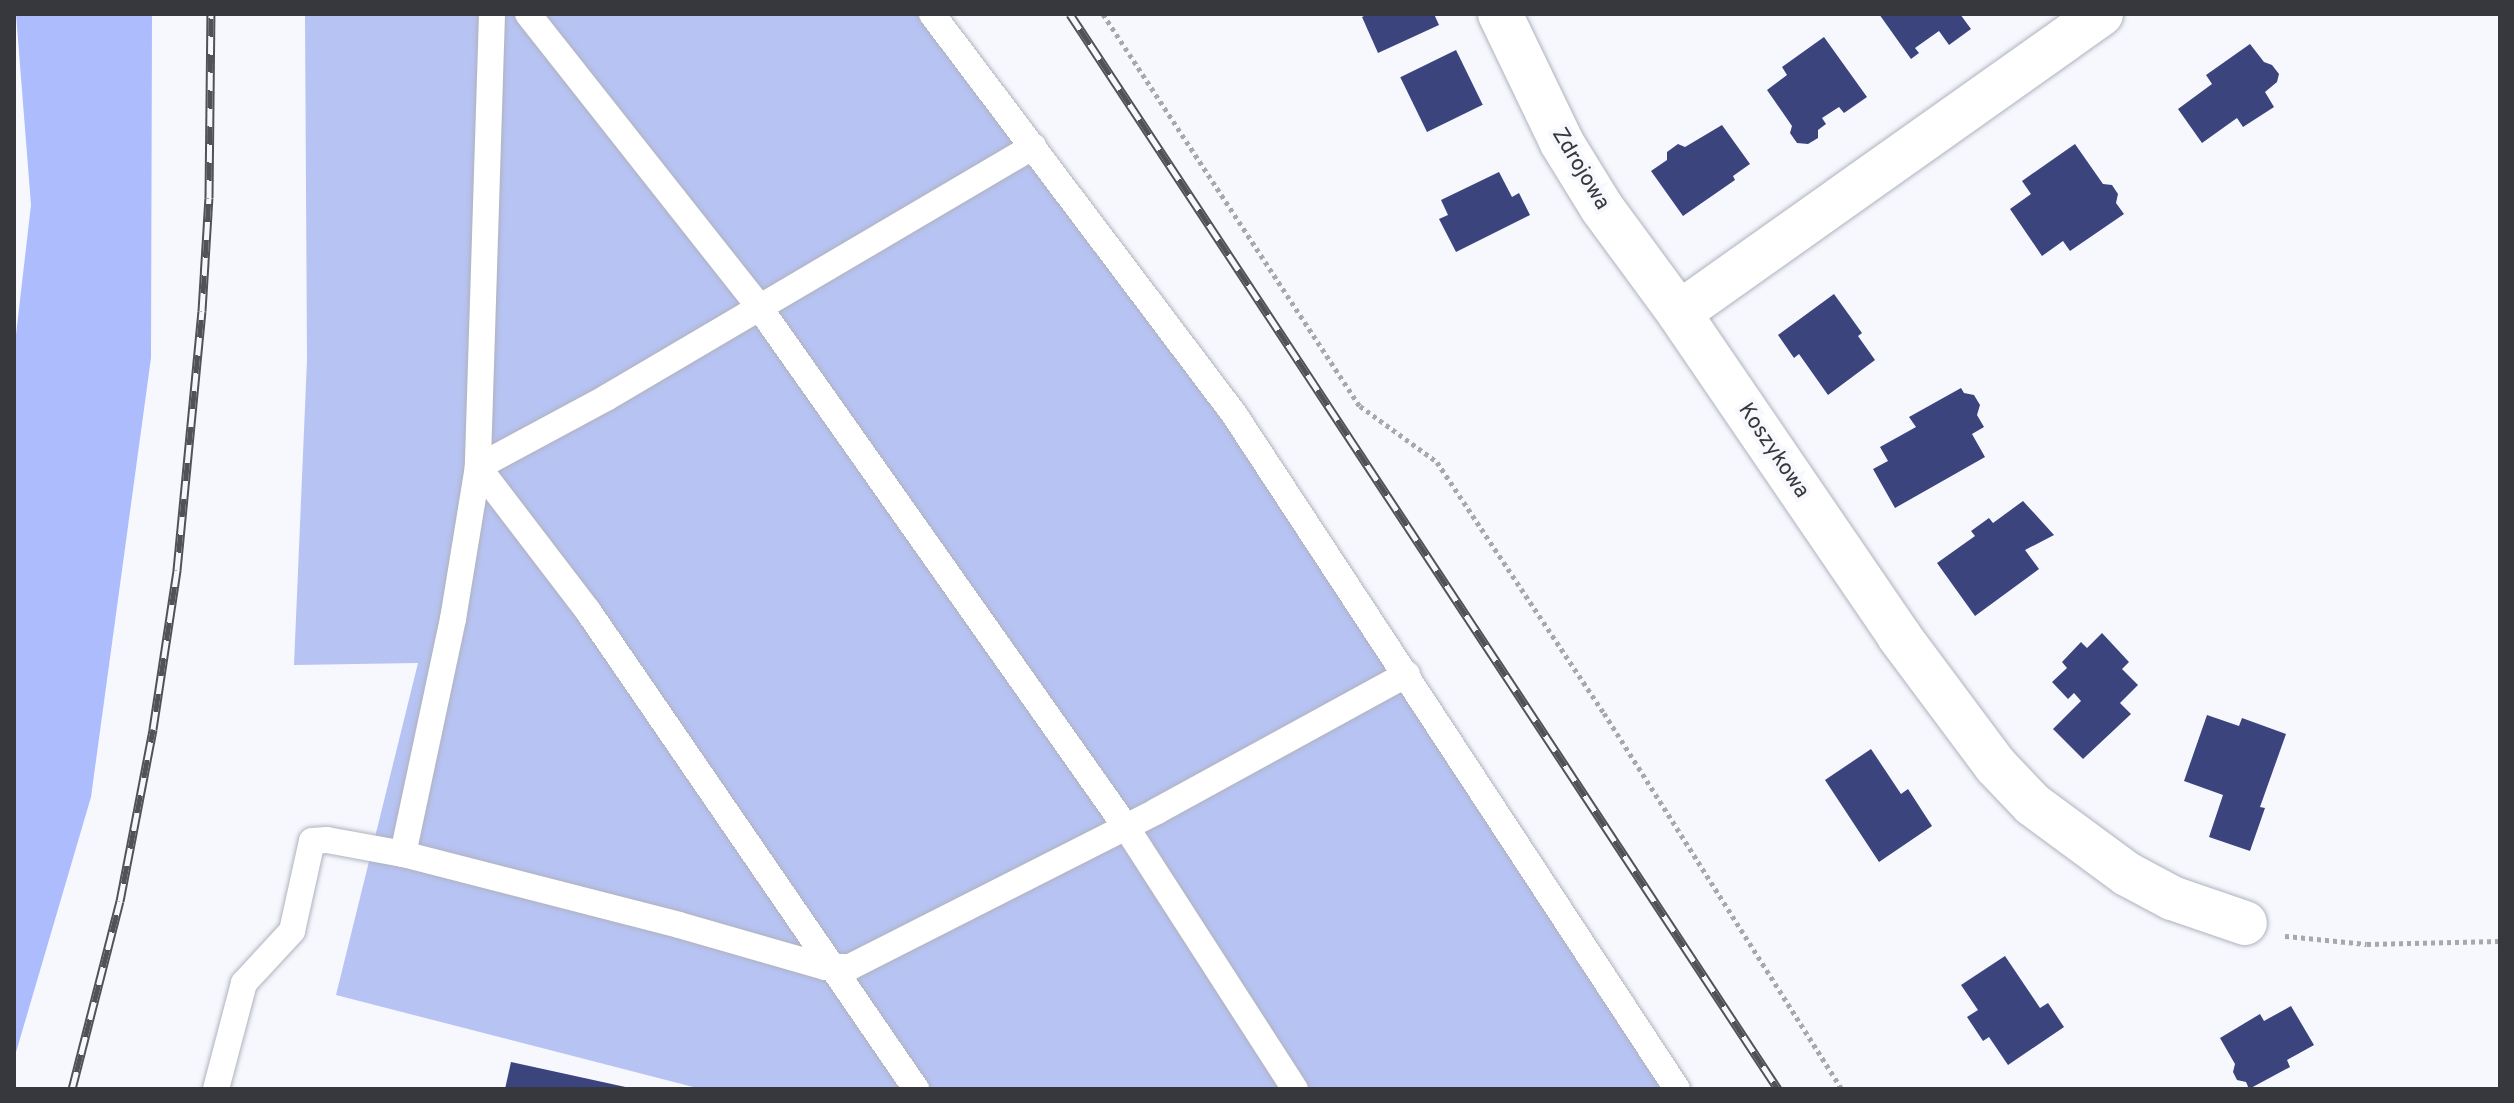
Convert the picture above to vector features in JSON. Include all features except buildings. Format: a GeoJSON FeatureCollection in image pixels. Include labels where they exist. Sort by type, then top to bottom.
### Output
{"type":"FeatureCollection","features":[{"type":"Feature","properties":{"kind":"street","name":"Zdrojowa"},"geometry":{"type":"LineString","coordinates":[[1500,14],[1562,143],[1602,208],[1679,313]]}},
{"type":"Feature","properties":{"kind":"street"},"geometry":{"type":"LineString","coordinates":[[1679,313],[2101,14]]}},
{"type":"Feature","properties":{"kind":"street","name":"Koszykowa"},"geometry":{"type":"LineString","coordinates":[[1679,313],[1899,636],[2014,785],[2066,832],[2127,874],[2172,898],[2245,923]]}},
{"type":"Feature","properties":{"kind":"lane"},"geometry":{"type":"LineString","coordinates":[[403,854],[453,619],[478,467],[492,14]]}},
{"type":"Feature","properties":{"kind":"lane"},"geometry":{"type":"LineString","coordinates":[[528,14],[759,307],[1126,827],[1295,1089]]}},
{"type":"Feature","properties":{"kind":"lane"},"geometry":{"type":"LineString","coordinates":[[932,14],[1234,414],[1677,1089]]}},
{"type":"Feature","properties":{"kind":"lane"},"geometry":{"type":"LineString","coordinates":[[478,467],[606,398],[1033,146]]}},
{"type":"Feature","properties":{"kind":"lane"},"geometry":{"type":"LineString","coordinates":[[478,467],[588,611],[916,1089]]}},
{"type":"Feature","properties":{"kind":"lane"},"geometry":{"type":"LineString","coordinates":[[216,1089],[244,983],[292,931],[312,841],[327,840],[403,854],[834,967],[850,967],[1126,827],[1407,674]]}},
{"type":"Feature","properties":{"kind":"path"},"geometry":{"type":"LineString","coordinates":[[1103,14],[1360,406],[1437,462],[1604,713],[1842,1089]]}},
{"type":"Feature","properties":{"kind":"path"},"geometry":{"type":"LineString","coordinates":[[2245,923],[2276,935],[2367,944],[2500,941]]}},
{"type":"Feature","properties":{"kind":"shaded area"},"geometry":{"type":"Polygon","coordinates":[[[16,14],[152,14],[151,358],[91,797],[14,1059],[14,352],[31,205],[16,14]]]}},
{"type":"Feature","properties":{"kind":"shaded area"},"geometry":{"type":"Polygon","coordinates":[[[305,14],[941,14],[1242,406],[1692,1089],[701,1089],[336,995],[418,663],[294,665],[307,360],[305,14]]]}},
{"type":"Feature","properties":{"kind":"railway"},"geometry":{"type":"LineString","coordinates":[[72,1089],[120,901],[153,729],[177,570],[202,311],[209,198],[211,14]]}},
{"type":"Feature","properties":{"kind":"railway"},"geometry":{"type":"LineString","coordinates":[[1070,14],[1778,1089]]}}]}
